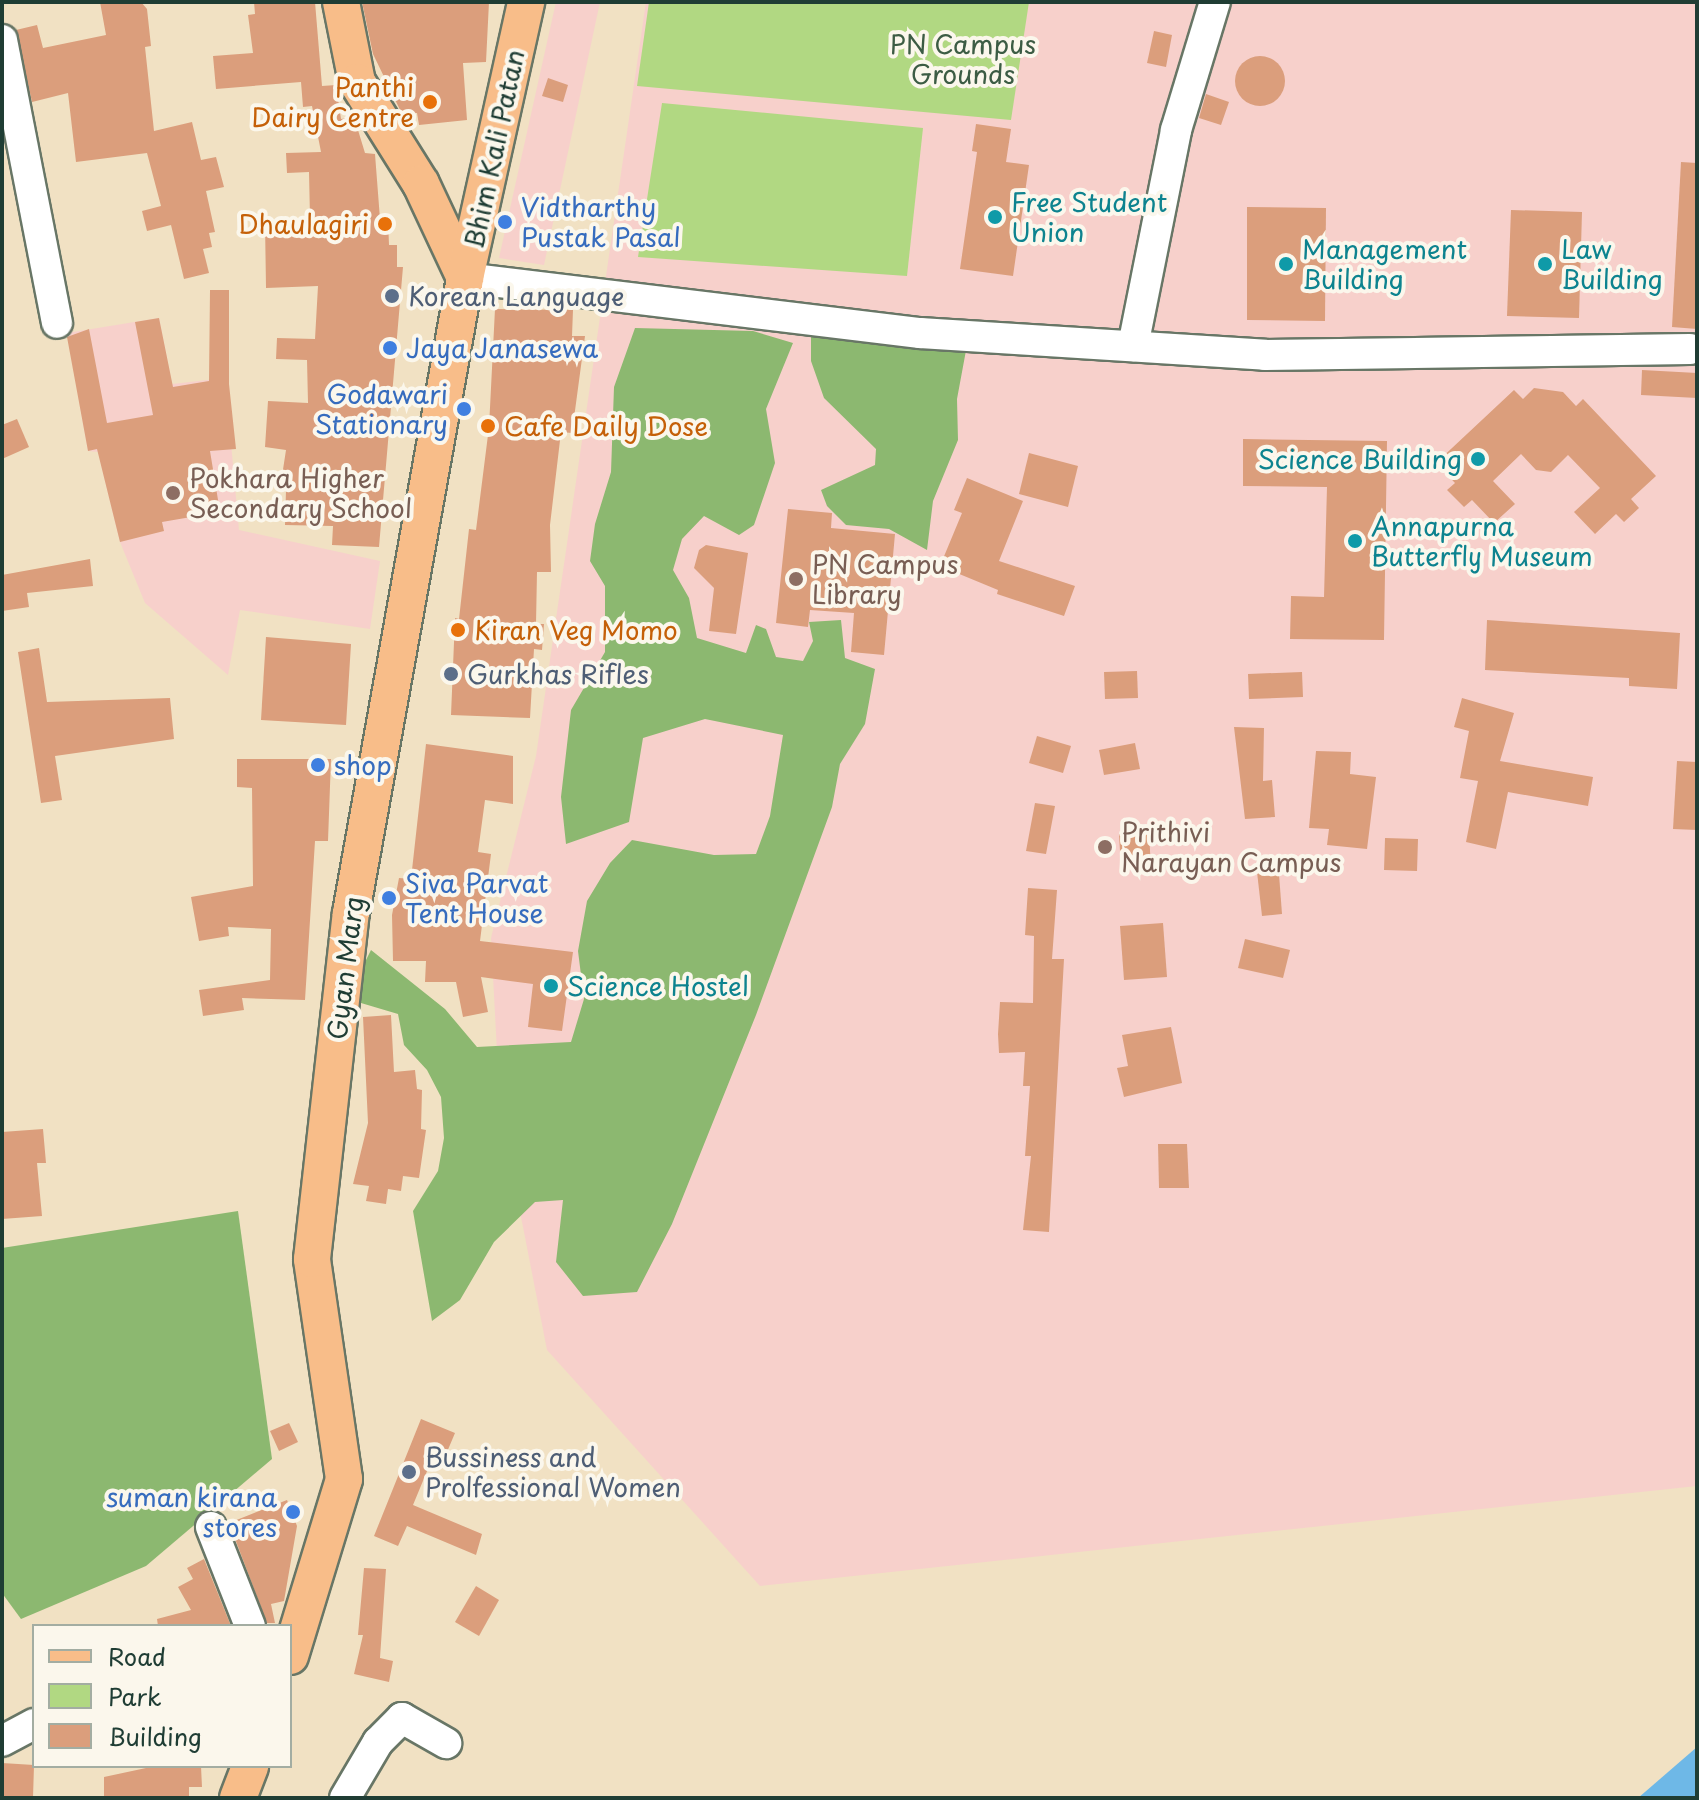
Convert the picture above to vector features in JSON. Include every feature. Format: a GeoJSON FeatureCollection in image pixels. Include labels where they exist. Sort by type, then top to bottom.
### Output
{"type":"FeatureCollection","features":[{"type":"Feature","properties":{"kind":"main road","name":"Bhim Kali Patan"},"geometry":{"type":"LineString","coordinates":[[341,2],[357,82],[421,184],[465,278]]}},
{"type":"Feature","properties":{"kind":"main road","name":"Bhim Kali Patan"},"geometry":{"type":"LineString","coordinates":[[465,278],[526,2]]}},
{"type":"Feature","properties":{"kind":"main road","name":"Gyan Marg"},"geometry":{"type":"LineString","coordinates":[[292,1649],[344,1479],[312,1259],[351,913],[465,278]]}},
{"type":"Feature","properties":{"kind":"main road"},"geometry":{"type":"LineString","coordinates":[[238,1798],[249,1768]]}},
{"type":"Feature","properties":{"kind":"street"},"geometry":{"type":"LineString","coordinates":[[1133,346],[1176,130],[1215,2]]}},
{"type":"Feature","properties":{"kind":"street"},"geometry":{"type":"LineString","coordinates":[[2,40],[57,323]]}},
{"type":"Feature","properties":{"kind":"street"},"geometry":{"type":"LineString","coordinates":[[465,278],[920,333],[1265,355],[1690,349]]}},
{"type":"Feature","properties":{"kind":"street"},"geometry":{"type":"LineString","coordinates":[[211,1527],[249,1624]]}},
{"type":"Feature","properties":{"kind":"street"},"geometry":{"type":"LineString","coordinates":[[345,1798],[378,1742],[402,1718],[446,1743]]}},
{"type":"Feature","properties":{"kind":"street"},"geometry":{"type":"LineString","coordinates":[[2,1741],[32,1725]]}},
{"type":"Feature","properties":{"kind":"shaded area"},"geometry":{"type":"Polygon","coordinates":[[[556,2],[600,2],[544,265],[499,258],[556,2]]]}},
{"type":"Feature","properties":{"kind":"shaded area","name":"Prithivi Narayan Campus"},"geometry":{"type":"Polygon","coordinates":[[[646,2],[1697,2],[1697,1486],[760,1586],[547,1350],[500,1109],[491,938],[536,756],[646,2]]]}},
{"type":"Feature","properties":{"kind":"shaded area","name":"Pokhara Higher Secondary School"},"geometry":{"type":"Polygon","coordinates":[[[159,318],[172,384],[225,378],[239,530],[380,561],[370,629],[240,610],[228,675],[145,603],[120,542],[98,452],[88,451],[67,333],[159,318]]]}},
{"type":"Feature","properties":{"kind":"green space","name":"PN Campus Grounds"},"geometry":{"type":"Polygon","coordinates":[[[649,2],[1029,2],[1011,120],[637,86],[649,2]]]}},
{"type":"Feature","properties":{"kind":"green space"},"geometry":{"type":"Polygon","coordinates":[[[662,103],[923,128],[907,276],[638,257],[662,103]]]}},
{"type":"Feature","properties":{"kind":"green space"},"geometry":{"type":"Polygon","coordinates":[[[635,328],[753,331],[793,343],[766,409],[775,463],[754,525],[739,535],[704,516],[682,539],[673,570],[689,598],[697,638],[746,653],[756,625],[766,629],[776,657],[803,661],[813,641],[809,622],[841,620],[845,658],[875,669],[865,724],[840,764],[832,807],[756,1015],[672,1224],[637,1292],[583,1296],[556,1262],[563,1200],[535,1202],[494,1242],[460,1300],[432,1321],[413,1211],[438,1171],[444,1138],[441,1097],[427,1070],[404,1045],[398,1014],[361,1003],[359,974],[371,950],[445,1009],[477,1047],[571,1042],[584,999],[578,951],[587,901],[610,863],[632,840],[714,855],[756,854],[770,816],[783,735],[705,719],[643,738],[629,822],[566,844],[561,797],[571,710],[605,652],[605,586],[590,561],[595,524],[611,472],[614,387],[635,328]]]}},
{"type":"Feature","properties":{"kind":"green space"},"geometry":{"type":"Polygon","coordinates":[[[811,332],[967,345],[957,399],[958,440],[933,501],[927,550],[889,529],[846,525],[827,506],[821,490],[875,465],[876,449],[824,398],[811,361],[811,332]]]}},
{"type":"Feature","properties":{"kind":"green space"},"geometry":{"type":"Polygon","coordinates":[[[238,1211],[272,1459],[146,1566],[21,1619],[2,1593],[2,1248],[238,1211]]]}},
{"type":"Feature","properties":{"kind":"water"},"geometry":{"type":"Polygon","coordinates":[[[1697,1747],[1697,1798],[1638,1798],[1697,1747]]]}},
{"type":"Feature","properties":{"kind":"building"},"geometry":{"type":"Polygon","coordinates":[[[100,2],[141,2],[147,9],[151,46],[145,47],[154,131],[192,122],[201,160],[216,157],[224,187],[206,191],[215,232],[209,233],[212,247],[203,249],[209,273],[184,279],[171,225],[147,231],[142,211],[161,206],[147,153],[76,162],[68,93],[32,102],[16,30],[37,25],[43,48],[106,35],[100,2]]]}},
{"type":"Feature","properties":{"kind":"building"},"geometry":{"type":"Polygon","coordinates":[[[254,2],[315,2],[322,86],[336,85],[341,119],[354,117],[365,153],[375,154],[380,219],[388,219],[389,245],[397,245],[397,267],[403,267],[379,547],[332,545],[333,526],[285,525],[286,490],[280,489],[286,450],[265,447],[268,401],[308,403],[307,360],[276,359],[277,338],[315,339],[318,286],[266,288],[265,222],[310,218],[309,172],[287,173],[286,153],[321,152],[312,106],[303,107],[301,82],[216,89],[213,56],[253,53],[248,15],[255,14],[254,2]]]}},
{"type":"Feature","properties":{"kind":"building"},"geometry":{"type":"Polygon","coordinates":[[[362,2],[489,2],[486,62],[463,63],[467,120],[419,125],[417,113],[402,114],[373,54],[362,2]]]}},
{"type":"Feature","properties":{"kind":"building"},"geometry":{"type":"Polygon","coordinates":[[[1154,31],[1172,35],[1166,67],[1147,63],[1154,31]]]}},
{"type":"Feature","properties":{"kind":"building"},"geometry":{"type":"Polygon","coordinates":[[[1260,56],[1277,64],[1285,81],[1277,98],[1260,106],[1243,98],[1235,81],[1243,64],[1260,56]]]}},
{"type":"Feature","properties":{"kind":"building"},"geometry":{"type":"Polygon","coordinates":[[[548,78],[568,85],[563,102],[542,96],[548,78]]]}},
{"type":"Feature","properties":{"kind":"building"},"geometry":{"type":"Polygon","coordinates":[[[1206,94],[1229,102],[1221,125],[1199,118],[1206,94]]]}},
{"type":"Feature","properties":{"kind":"building","name":"Free Student Union"},"geometry":{"type":"Polygon","coordinates":[[[976,124],[1011,129],[1006,162],[1029,165],[1013,276],[960,269],[977,152],[972,151],[976,124]]]}},
{"type":"Feature","properties":{"kind":"building"},"geometry":{"type":"Polygon","coordinates":[[[1681,162],[1697,163],[1697,329],[1672,327],[1681,162]]]}},
{"type":"Feature","properties":{"kind":"building","name":"Management Building"},"geometry":{"type":"Polygon","coordinates":[[[1247,207],[1326,208],[1325,321],[1247,320],[1247,207]]]}},
{"type":"Feature","properties":{"kind":"building","name":"Law Building"},"geometry":{"type":"Polygon","coordinates":[[[1511,210],[1582,212],[1579,318],[1507,316],[1511,210]]]}},
{"type":"Feature","properties":{"kind":"building"},"geometry":{"type":"Polygon","coordinates":[[[210,290],[229,290],[229,384],[236,449],[210,451],[220,512],[162,522],[164,531],[120,542],[97,449],[88,451],[67,337],[89,329],[107,423],[153,415],[135,322],[159,318],[173,387],[209,381],[210,290]]]}},
{"type":"Feature","properties":{"kind":"building"},"geometry":{"type":"Polygon","coordinates":[[[495,309],[573,310],[572,336],[585,336],[572,433],[561,432],[550,525],[551,572],[537,572],[536,624],[544,624],[542,650],[534,649],[530,718],[451,715],[455,618],[459,619],[469,529],[476,530],[489,427],[495,309]]]}},
{"type":"Feature","properties":{"kind":"building"},"geometry":{"type":"Polygon","coordinates":[[[1642,370],[1697,373],[1697,398],[1641,395],[1642,370]]]}},
{"type":"Feature","properties":{"kind":"building","name":"Science Building"},"geometry":{"type":"Polygon","coordinates":[[[1534,388],[1563,392],[1576,406],[1583,399],[1656,476],[1631,499],[1639,508],[1624,522],[1616,514],[1595,534],[1574,512],[1600,488],[1568,455],[1551,472],[1536,470],[1521,454],[1493,481],[1515,504],[1494,523],[1472,500],[1464,507],[1447,490],[1455,483],[1436,463],[1514,390],[1523,399],[1534,388]]]}},
{"type":"Feature","properties":{"kind":"building"},"geometry":{"type":"Polygon","coordinates":[[[17,419],[29,447],[2,459],[2,425],[17,419]]]}},
{"type":"Feature","properties":{"kind":"building","name":"Annapurna Butterfly Museum"},"geometry":{"type":"Polygon","coordinates":[[[1243,439],[1387,441],[1384,640],[1290,639],[1291,596],[1324,597],[1327,487],[1243,486],[1243,439]]]}},
{"type":"Feature","properties":{"kind":"building"},"geometry":{"type":"Polygon","coordinates":[[[1029,453],[1078,466],[1068,507],[1019,494],[1029,453]]]}},
{"type":"Feature","properties":{"kind":"building"},"geometry":{"type":"Polygon","coordinates":[[[967,478],[1023,501],[999,561],[1075,586],[1064,616],[997,594],[998,590],[940,566],[962,513],[954,510],[967,478]]]}},
{"type":"Feature","properties":{"kind":"building","name":"PN Campus Library"},"geometry":{"type":"Polygon","coordinates":[[[788,509],[832,513],[831,528],[895,534],[884,655],[851,652],[854,613],[810,610],[808,627],[776,623],[788,509]]]}},
{"type":"Feature","properties":{"kind":"building"},"geometry":{"type":"Polygon","coordinates":[[[706,545],[748,553],[736,634],[709,631],[714,588],[694,568],[699,550],[706,545]]]}},
{"type":"Feature","properties":{"kind":"building"},"geometry":{"type":"Polygon","coordinates":[[[90,559],[93,586],[27,593],[29,607],[2,611],[2,575],[90,559]]]}},
{"type":"Feature","properties":{"kind":"building"},"geometry":{"type":"Polygon","coordinates":[[[1487,620],[1680,633],[1677,689],[1629,686],[1629,678],[1485,670],[1487,620]]]}},
{"type":"Feature","properties":{"kind":"building"},"geometry":{"type":"Polygon","coordinates":[[[266,637],[351,644],[346,725],[261,720],[266,637]]]}},
{"type":"Feature","properties":{"kind":"building"},"geometry":{"type":"Polygon","coordinates":[[[39,648],[47,702],[170,698],[174,739],[55,756],[62,800],[41,803],[18,652],[39,648]]]}},
{"type":"Feature","properties":{"kind":"building"},"geometry":{"type":"Polygon","coordinates":[[[1137,671],[1138,698],[1105,699],[1104,672],[1137,671]]]}},
{"type":"Feature","properties":{"kind":"building"},"geometry":{"type":"Polygon","coordinates":[[[1302,672],[1303,697],[1249,699],[1248,674],[1302,672]]]}},
{"type":"Feature","properties":{"kind":"building"},"geometry":{"type":"Polygon","coordinates":[[[1462,698],[1514,713],[1500,761],[1593,777],[1588,806],[1508,792],[1496,849],[1466,842],[1478,781],[1460,778],[1469,731],[1454,727],[1462,698]]]}},
{"type":"Feature","properties":{"kind":"building"},"geometry":{"type":"Polygon","coordinates":[[[1234,727],[1264,728],[1263,781],[1272,780],[1275,817],[1245,819],[1234,727]]]}},
{"type":"Feature","properties":{"kind":"building"},"geometry":{"type":"Polygon","coordinates":[[[1037,736],[1071,746],[1063,773],[1029,763],[1037,736]]]}},
{"type":"Feature","properties":{"kind":"building"},"geometry":{"type":"Polygon","coordinates":[[[1135,743],[1140,769],[1104,775],[1099,750],[1135,743]]]}},
{"type":"Feature","properties":{"kind":"building"},"geometry":{"type":"Polygon","coordinates":[[[426,744],[513,756],[513,804],[485,800],[478,852],[491,854],[480,941],[573,952],[562,1031],[528,1027],[533,984],[481,977],[488,1012],[463,1017],[456,982],[425,982],[426,961],[393,961],[392,915],[399,878],[411,879],[426,744]]]}},
{"type":"Feature","properties":{"kind":"building"},"geometry":{"type":"Polygon","coordinates":[[[1316,751],[1351,752],[1350,774],[1376,777],[1367,849],[1327,845],[1329,829],[1309,828],[1316,751]]]}},
{"type":"Feature","properties":{"kind":"building"},"geometry":{"type":"Polygon","coordinates":[[[237,759],[331,759],[328,841],[315,841],[305,1000],[242,998],[244,1010],[203,1016],[199,990],[270,980],[271,929],[228,927],[229,936],[199,941],[191,897],[253,886],[252,788],[237,787],[237,759]]]}},
{"type":"Feature","properties":{"kind":"building"},"geometry":{"type":"Polygon","coordinates":[[[1677,761],[1697,762],[1697,830],[1673,829],[1677,761]]]}},
{"type":"Feature","properties":{"kind":"building"},"geometry":{"type":"Polygon","coordinates":[[[1035,803],[1055,806],[1046,854],[1026,851],[1035,803]]]}},
{"type":"Feature","properties":{"kind":"building"},"geometry":{"type":"Polygon","coordinates":[[[1149,833],[1151,868],[1121,869],[1119,834],[1149,833]]]}},
{"type":"Feature","properties":{"kind":"building"},"geometry":{"type":"Polygon","coordinates":[[[1385,838],[1418,839],[1417,871],[1384,870],[1385,838]]]}},
{"type":"Feature","properties":{"kind":"building"},"geometry":{"type":"Polygon","coordinates":[[[1278,861],[1282,914],[1262,916],[1256,863],[1278,861]]]}},
{"type":"Feature","properties":{"kind":"building"},"geometry":{"type":"Polygon","coordinates":[[[1028,888],[1057,890],[1052,959],[1064,959],[1049,1232],[1023,1230],[1031,1156],[1025,1156],[1030,1086],[1023,1086],[1025,1052],[999,1053],[1000,1002],[1033,1003],[1034,936],[1025,935],[1028,888]]]}},
{"type":"Feature","properties":{"kind":"building"},"geometry":{"type":"Polygon","coordinates":[[[1163,923],[1167,977],[1124,980],[1120,926],[1163,923]]]}},
{"type":"Feature","properties":{"kind":"building"},"geometry":{"type":"Polygon","coordinates":[[[1245,939],[1290,950],[1283,978],[1238,968],[1245,939]]]}},
{"type":"Feature","properties":{"kind":"building"},"geometry":{"type":"Polygon","coordinates":[[[391,1015],[394,1072],[415,1070],[417,1089],[422,1090],[421,1129],[426,1130],[419,1178],[403,1176],[401,1191],[388,1189],[386,1204],[366,1201],[369,1186],[353,1184],[368,1123],[363,1017],[391,1015]]]}},
{"type":"Feature","properties":{"kind":"building"},"geometry":{"type":"Polygon","coordinates":[[[1171,1027],[1182,1083],[1124,1097],[1117,1068],[1128,1066],[1122,1035],[1171,1027]]]}},
{"type":"Feature","properties":{"kind":"building"},"geometry":{"type":"Polygon","coordinates":[[[43,1129],[46,1163],[37,1163],[42,1216],[2,1219],[2,1132],[43,1129]]]}},
{"type":"Feature","properties":{"kind":"building"},"geometry":{"type":"Polygon","coordinates":[[[1158,1144],[1187,1144],[1189,1188],[1159,1188],[1158,1144]]]}},
{"type":"Feature","properties":{"kind":"building"},"geometry":{"type":"Polygon","coordinates":[[[421,1419],[455,1433],[447,1452],[437,1447],[413,1505],[482,1534],[476,1555],[407,1526],[398,1546],[374,1536],[421,1419]]]}},
{"type":"Feature","properties":{"kind":"building"},"geometry":{"type":"Polygon","coordinates":[[[289,1423],[298,1442],[279,1451],[270,1431],[289,1423]]]}},
{"type":"Feature","properties":{"kind":"building"},"geometry":{"type":"Polygon","coordinates":[[[287,1500],[297,1526],[284,1601],[271,1604],[275,1623],[267,1623],[229,1523],[287,1500]]]}},
{"type":"Feature","properties":{"kind":"building"},"geometry":{"type":"Polygon","coordinates":[[[204,1559],[230,1624],[158,1624],[157,1619],[191,1610],[178,1587],[193,1579],[187,1568],[204,1559]]]}},
{"type":"Feature","properties":{"kind":"building"},"geometry":{"type":"Polygon","coordinates":[[[364,1568],[386,1569],[380,1658],[393,1661],[389,1682],[354,1674],[363,1635],[358,1635],[364,1568]]]}},
{"type":"Feature","properties":{"kind":"building"},"geometry":{"type":"Polygon","coordinates":[[[476,1586],[499,1600],[479,1636],[455,1622],[476,1586]]]}},
{"type":"Feature","properties":{"kind":"building"},"geometry":{"type":"Polygon","coordinates":[[[2,1763],[32,1765],[33,1798],[2,1798],[2,1763]]]}},
{"type":"Feature","properties":{"kind":"building"},"geometry":{"type":"Polygon","coordinates":[[[146,1768],[201,1768],[202,1787],[189,1787],[189,1798],[104,1798],[104,1777],[146,1768]]]}},
{"type":"Feature","properties":{"kind":"place","name":"Panthi Dairy Centre"},"geometry":{"type":"Point","coordinates":[430,102]}},
{"type":"Feature","properties":{"kind":"place","name":"Free Student Union"},"geometry":{"type":"Point","coordinates":[995,217]}},
{"type":"Feature","properties":{"kind":"place","name":"Vidtharthy Pustak Pasal"},"geometry":{"type":"Point","coordinates":[505,222]}},
{"type":"Feature","properties":{"kind":"place","name":"Dhaulagiri"},"geometry":{"type":"Point","coordinates":[385,224]}},
{"type":"Feature","properties":{"kind":"place","name":"Management Building"},"geometry":{"type":"Point","coordinates":[1286,264]}},
{"type":"Feature","properties":{"kind":"place","name":"Law Building"},"geometry":{"type":"Point","coordinates":[1545,264]}},
{"type":"Feature","properties":{"kind":"place","name":"Korean Language"},"geometry":{"type":"Point","coordinates":[392,296]}},
{"type":"Feature","properties":{"kind":"place","name":"Jaya Janasewa"},"geometry":{"type":"Point","coordinates":[390,348]}},
{"type":"Feature","properties":{"kind":"place","name":"Godawari Stationary"},"geometry":{"type":"Point","coordinates":[464,409]}},
{"type":"Feature","properties":{"kind":"place","name":"Cafe Daily Dose"},"geometry":{"type":"Point","coordinates":[488,426]}},
{"type":"Feature","properties":{"kind":"place","name":"Science Building"},"geometry":{"type":"Point","coordinates":[1478,459]}},
{"type":"Feature","properties":{"kind":"place","name":"Pokhara Higher Secondary School"},"geometry":{"type":"Point","coordinates":[173,493]}},
{"type":"Feature","properties":{"kind":"place","name":"Annapurna Butterfly Museum"},"geometry":{"type":"Point","coordinates":[1355,541]}},
{"type":"Feature","properties":{"kind":"place","name":"PN Campus Library"},"geometry":{"type":"Point","coordinates":[796,579]}},
{"type":"Feature","properties":{"kind":"place","name":"Kiran Veg Momo"},"geometry":{"type":"Point","coordinates":[458,630]}},
{"type":"Feature","properties":{"kind":"place","name":"Gurkhas Rifles"},"geometry":{"type":"Point","coordinates":[451,674]}},
{"type":"Feature","properties":{"kind":"place","name":"shop"},"geometry":{"type":"Point","coordinates":[318,765]}},
{"type":"Feature","properties":{"kind":"place","name":"Prithivi Narayan Campus"},"geometry":{"type":"Point","coordinates":[1105,847]}},
{"type":"Feature","properties":{"kind":"place","name":"Siva Parvat Tent House"},"geometry":{"type":"Point","coordinates":[389,898]}},
{"type":"Feature","properties":{"kind":"place","name":"Science Hostel"},"geometry":{"type":"Point","coordinates":[551,986]}},
{"type":"Feature","properties":{"kind":"place","name":"Bussiness and Prolfessional Women"},"geometry":{"type":"Point","coordinates":[409,1472]}},
{"type":"Feature","properties":{"kind":"place","name":"suman kirana stores"},"geometry":{"type":"Point","coordinates":[293,1512]}}]}
